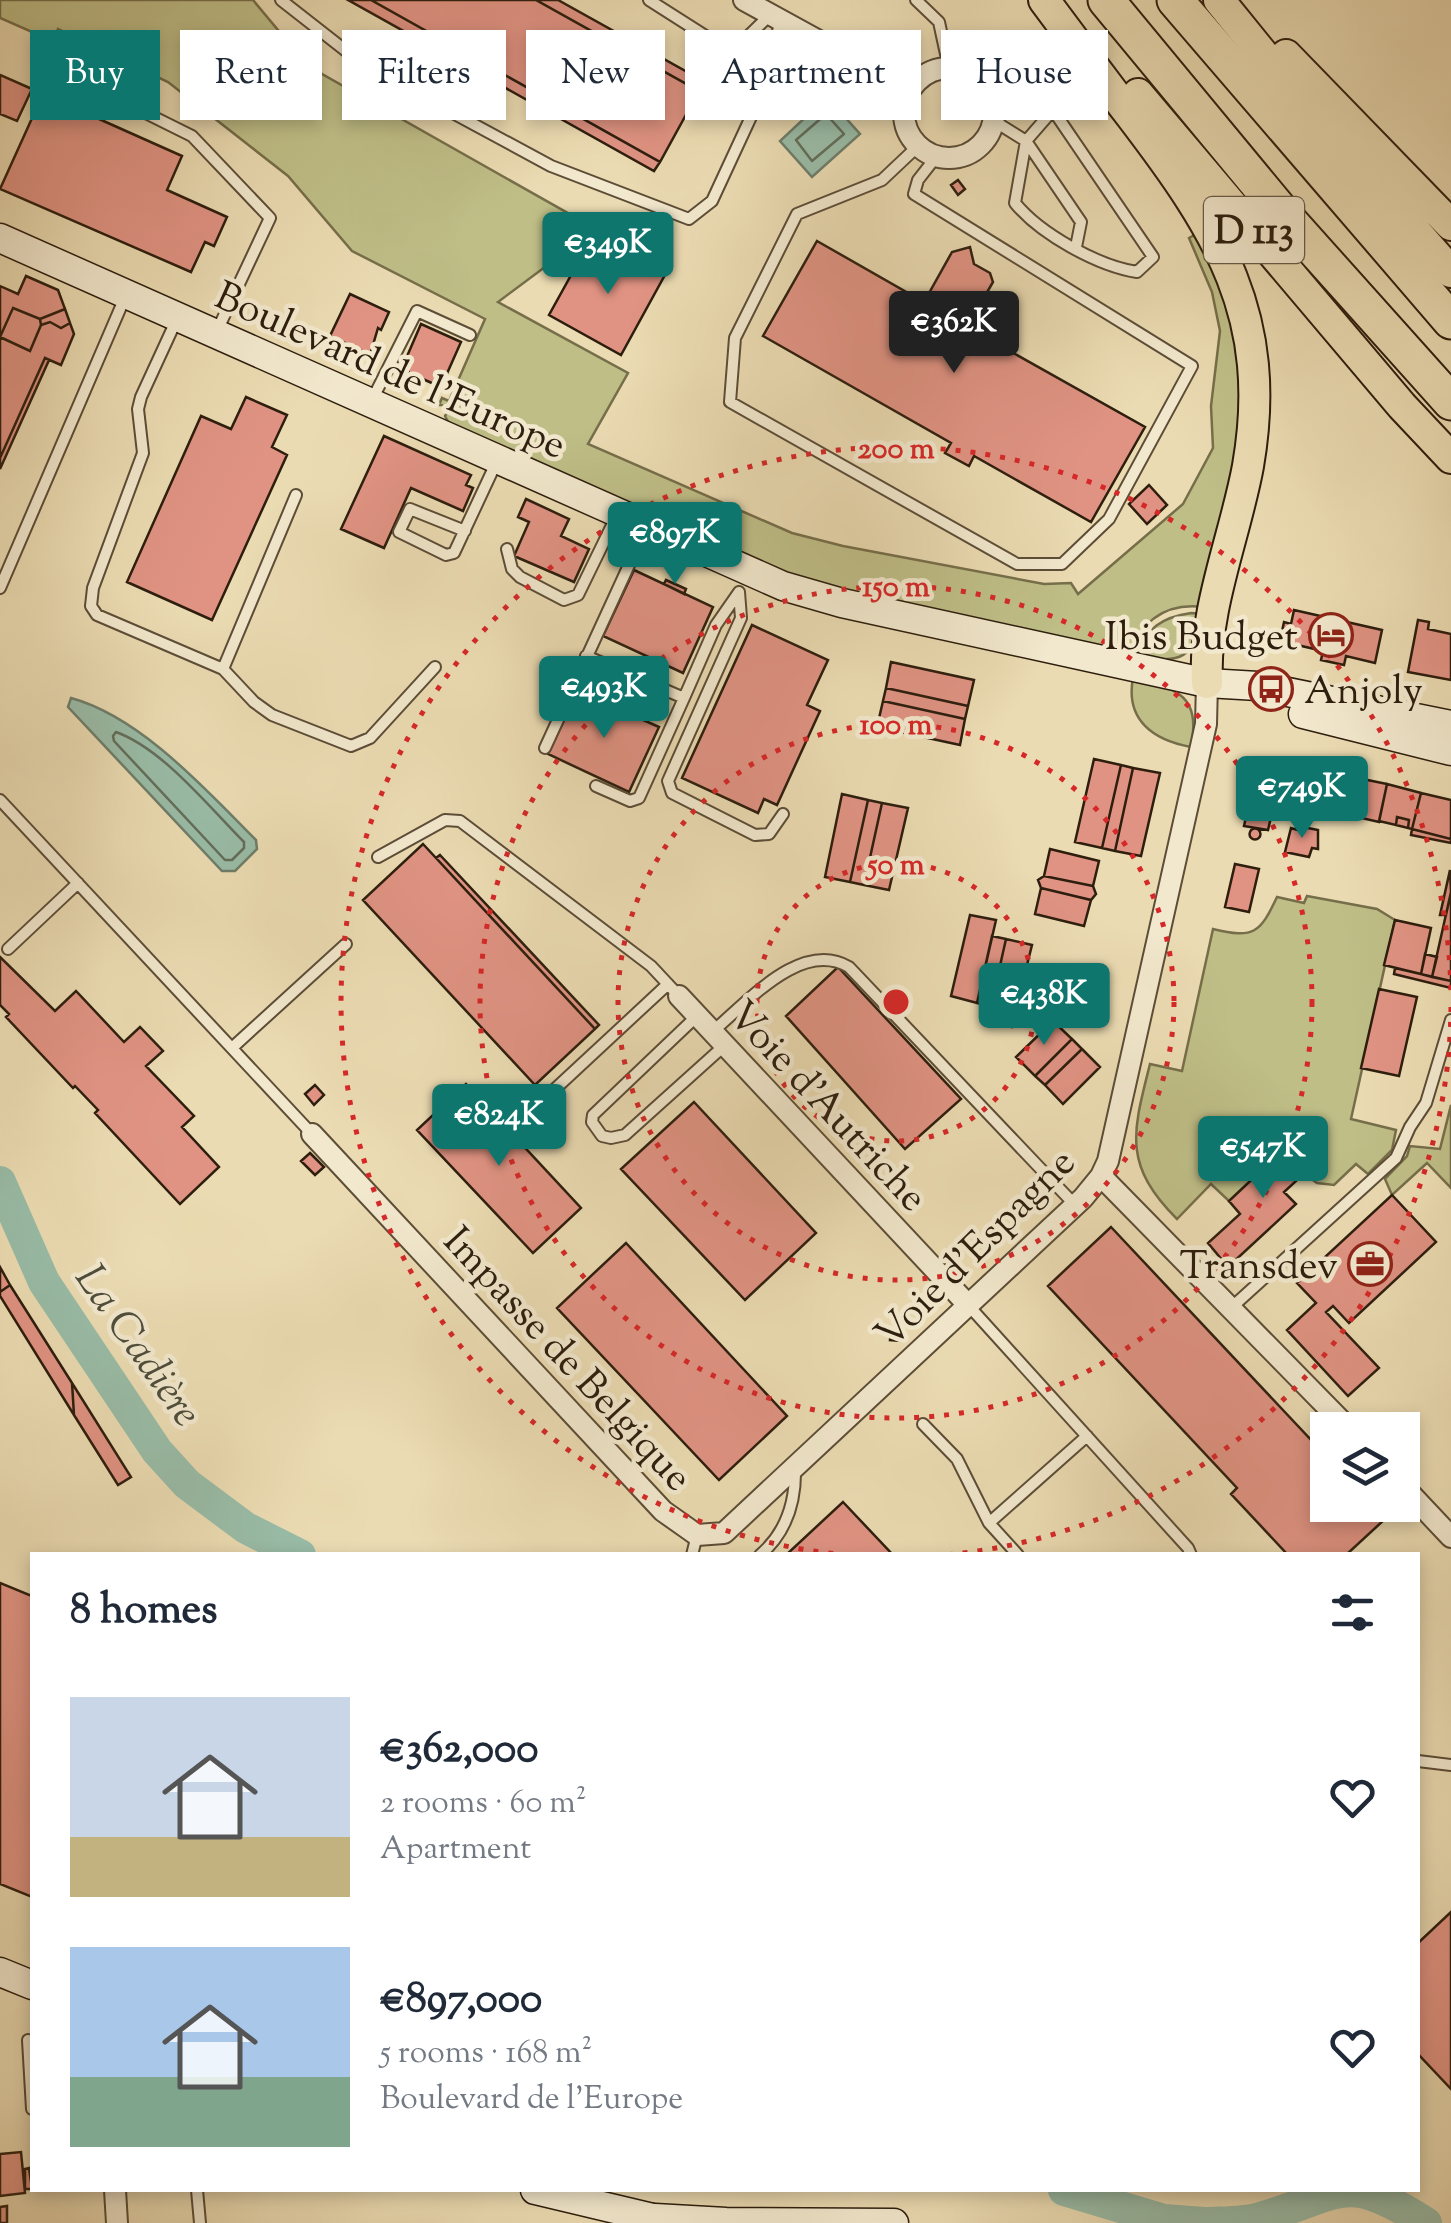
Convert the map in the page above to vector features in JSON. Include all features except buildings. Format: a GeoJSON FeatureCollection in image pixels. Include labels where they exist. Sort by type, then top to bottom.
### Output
{"type":"FeatureCollection","features":[{"type":"Feature","properties":{"kind":"highway"},"geometry":{"type":"LineString","coordinates":[[1106,0],[1288,220],[1451,402]]}},
{"type":"Feature","properties":{"kind":"highway"},"geometry":{"type":"LineString","coordinates":[[1176,0],[1451,321]]}},
{"type":"Feature","properties":{"kind":"main road"},"geometry":{"type":"LineString","coordinates":[[1044,0],[1203,214],[1232,273],[1246,325],[1254,378],[1254,422],[1248,468],[1208,637],[1206,683]]}},
{"type":"Feature","properties":{"kind":"main road","name":"D 113"},"geometry":{"type":"LineString","coordinates":[[1058,0],[1402,406],[1451,458]]}},
{"type":"Feature","properties":{"kind":"main road"},"geometry":{"type":"LineString","coordinates":[[1219,0],[1296,95],[1451,272]]}},
{"type":"Feature","properties":{"kind":"main road"},"geometry":{"type":"LineString","coordinates":[[1234,0],[1451,225]]}},
{"type":"Feature","properties":{"kind":"street"},"geometry":{"type":"LineString","coordinates":[[744,0],[798,30]]}},
{"type":"Feature","properties":{"kind":"street"},"geometry":{"type":"LineString","coordinates":[[904,120],[908,134],[927,152],[952,158],[967,155],[980,146],[994,122]]}},
{"type":"Feature","properties":{"kind":"street","name":"Boulevard de l'Europe"},"geometry":{"type":"LineString","coordinates":[[0,238],[618,514],[744,582],[1206,683],[1258,686],[1451,725]]}},
{"type":"Feature","properties":{"kind":"street"},"geometry":{"type":"LineString","coordinates":[[1206,683],[1249,701],[1451,751]]}},
{"type":"Feature","properties":{"kind":"street","name":"Voie d'Espagne"},"geometry":{"type":"LineString","coordinates":[[695,1545],[733,1528],[1101,1176],[1108,1161],[1206,724],[1206,683]]}},
{"type":"Feature","properties":{"kind":"street","name":"Voie d'Autriche"},"geometry":{"type":"LineString","coordinates":[[674,990],[968,1306]]}},
{"type":"Feature","properties":{"kind":"street","name":"Impasse de Belgique"},"geometry":{"type":"LineString","coordinates":[[312,1134],[695,1545]]}},
{"type":"Feature","properties":{"kind":"street"},"geometry":{"type":"LineString","coordinates":[[1101,1176],[1332,1412]]}},
{"type":"Feature","properties":{"kind":"street"},"geometry":{"type":"LineString","coordinates":[[1420,1504],[1451,1538]]}},
{"type":"Feature","properties":{"kind":"street"},"geometry":{"type":"LineString","coordinates":[[0,1972],[30,1984]]}},
{"type":"Feature","properties":{"kind":"street"},"geometry":{"type":"LineString","coordinates":[[115,2192],[117,2223]]}},
{"type":"Feature","properties":{"kind":"street"},"geometry":{"type":"LineString","coordinates":[[544,2192],[665,2220],[894,2223]]}},
{"type":"Feature","properties":{"kind":"lane"},"geometry":{"type":"LineString","coordinates":[[281,0],[364,65],[551,166],[689,219],[712,201],[756,106],[776,18]]}},
{"type":"Feature","properties":{"kind":"lane"},"geometry":{"type":"LineString","coordinates":[[650,0],[718,44],[742,42],[776,18]]}},
{"type":"Feature","properties":{"kind":"lane"},"geometry":{"type":"LineString","coordinates":[[916,0],[940,22],[941,30]]}},
{"type":"Feature","properties":{"kind":"lane"},"geometry":{"type":"LineString","coordinates":[[160,120],[192,136],[270,218],[215,334]]}},
{"type":"Feature","properties":{"kind":"lane"},"geometry":{"type":"LineString","coordinates":[[1045,120],[1026,142],[1015,204],[1031,223],[1116,269],[1137,272],[1153,258],[1060,120]]}},
{"type":"Feature","properties":{"kind":"lane"},"geometry":{"type":"LineString","coordinates":[[994,122],[1026,142],[1081,222],[1076,247]]}},
{"type":"Feature","properties":{"kind":"lane"},"geometry":{"type":"LineString","coordinates":[[927,152],[914,194],[1192,366],[1109,519],[1062,564],[1017,564],[730,402],[735,338],[798,214],[882,180],[927,152]]}},
{"type":"Feature","properties":{"kind":"lane"},"geometry":{"type":"LineString","coordinates":[[0,588],[126,294]]}},
{"type":"Feature","properties":{"kind":"lane"},"geometry":{"type":"LineString","coordinates":[[370,403],[416,312],[470,335]]}},
{"type":"Feature","properties":{"kind":"lane"},"geometry":{"type":"LineString","coordinates":[[178,317],[141,396],[138,409],[143,453],[93,588],[96,615],[222,669],[254,702],[272,714],[351,746],[370,738],[434,667]]}},
{"type":"Feature","properties":{"kind":"lane"},"geometry":{"type":"LineString","coordinates":[[465,531],[410,508],[399,532],[451,555],[465,531],[497,460]]}},
{"type":"Feature","properties":{"kind":"lane"},"geometry":{"type":"LineString","coordinates":[[222,669],[296,495]]}},
{"type":"Feature","properties":{"kind":"lane"},"geometry":{"type":"LineString","coordinates":[[507,549],[512,569],[520,577],[564,600],[573,599],[618,514]]}},
{"type":"Feature","properties":{"kind":"lane"},"geometry":{"type":"LineString","coordinates":[[545,748],[646,527]]}},
{"type":"Feature","properties":{"kind":"lane"},"geometry":{"type":"LineString","coordinates":[[596,786],[630,801],[639,798],[716,624],[744,582]]}},
{"type":"Feature","properties":{"kind":"lane"},"geometry":{"type":"LineString","coordinates":[[744,582],[740,618],[668,788],[755,835],[770,834],[783,814]]}},
{"type":"Feature","properties":{"kind":"lane"},"geometry":{"type":"LineString","coordinates":[[586,656],[684,698]]}},
{"type":"Feature","properties":{"kind":"lane"},"geometry":{"type":"LineString","coordinates":[[0,800],[312,1134]]}},
{"type":"Feature","properties":{"kind":"lane"},"geometry":{"type":"LineString","coordinates":[[378,858],[445,820],[460,821],[651,966],[674,990],[555,1089]]}},
{"type":"Feature","properties":{"kind":"lane"},"geometry":{"type":"LineString","coordinates":[[8,949],[78,883]]}},
{"type":"Feature","properties":{"kind":"lane"},"geometry":{"type":"LineString","coordinates":[[233,1048],[346,944]]}},
{"type":"Feature","properties":{"kind":"lane"},"geometry":{"type":"LineString","coordinates":[[698,1016],[598,1109],[592,1122],[602,1136],[625,1135],[790,968],[808,960],[836,960],[849,967],[1075,1205]]}},
{"type":"Feature","properties":{"kind":"lane"},"geometry":{"type":"LineString","coordinates":[[1229,1309],[1396,1158],[1426,1103],[1451,1020]]}},
{"type":"Feature","properties":{"kind":"lane"},"geometry":{"type":"LineString","coordinates":[[968,1306],[1190,1552]]}},
{"type":"Feature","properties":{"kind":"lane"},"geometry":{"type":"LineString","coordinates":[[922,1424],[957,1459],[989,1523],[1015,1552]]}},
{"type":"Feature","properties":{"kind":"lane"},"geometry":{"type":"LineString","coordinates":[[989,1523],[1087,1436]]}},
{"type":"Feature","properties":{"kind":"lane"},"geometry":{"type":"LineString","coordinates":[[763,1552],[777,1540],[796,1495],[796,1467]]}},
{"type":"Feature","properties":{"kind":"lane"},"geometry":{"type":"LineString","coordinates":[[1420,1762],[1451,1764]]}},
{"type":"Feature","properties":{"kind":"lane"},"geometry":{"type":"LineString","coordinates":[[28,2040],[30,2074]]}},
{"type":"Feature","properties":{"kind":"lane"},"geometry":{"type":"LineString","coordinates":[[198,2192],[200,2223]]}},
{"type":"Feature","properties":{"kind":"shaded area"},"geometry":{"type":"Polygon","coordinates":[[[0,0],[253,0],[278,30],[180,30],[180,91],[160,78],[160,30],[30,31],[0,18],[0,0]]]}},
{"type":"Feature","properties":{"kind":"shaded area"},"geometry":{"type":"Polygon","coordinates":[[[322,74],[342,85],[342,120],[403,120],[596,229],[498,302],[628,373],[588,444],[792,533],[1044,584],[1071,583],[1078,594],[1183,504],[1213,448],[1211,406],[1220,331],[1212,292],[1189,238],[1200,232],[1227,300],[1243,371],[1236,461],[1204,607],[1178,607],[1157,616],[1140,632],[1128,655],[809,583],[452,429],[445,416],[451,406],[439,405],[442,398],[449,401],[485,319],[352,251],[288,176],[217,120],[322,120],[322,74]]]}},
{"type":"Feature","properties":{"kind":"shaded area"},"geometry":{"type":"Polygon","coordinates":[[[1191,613],[1204,614],[1195,641],[1183,655],[1165,659],[1137,656],[1156,626],[1191,613]]]}},
{"type":"Feature","properties":{"kind":"shaded area"},"geometry":{"type":"Polygon","coordinates":[[[1133,678],[1173,691],[1189,705],[1191,747],[1165,739],[1145,726],[1133,706],[1133,678]]]}},
{"type":"Feature","properties":{"kind":"shaded area"},"geometry":{"type":"Polygon","coordinates":[[[1307,896],[1377,909],[1395,920],[1351,1119],[1396,1130],[1392,1150],[1368,1174],[1356,1164],[1334,1185],[1317,1183],[1306,1175],[1319,1159],[1263,1169],[1229,1201],[1211,1184],[1177,1219],[1147,1181],[1136,1146],[1139,1109],[1150,1064],[1182,1071],[1213,929],[1247,933],[1266,919],[1277,897],[1304,903],[1307,896]]]}},
{"type":"Feature","properties":{"kind":"shaded area"},"geometry":{"type":"Polygon","coordinates":[[[1451,1105],[1451,1188],[1427,1163],[1392,1195],[1385,1179],[1407,1156],[1410,1146],[1440,1149],[1451,1105]]]}},
{"type":"Feature","properties":{"kind":"water"},"geometry":{"type":"Polygon","coordinates":[[[802,120],[848,120],[860,134],[812,177],[780,141],[802,120]]]}},
{"type":"Feature","properties":{"kind":"water"},"geometry":{"type":"Polygon","coordinates":[[[71,698],[122,721],[171,757],[256,840],[257,849],[235,871],[222,871],[68,707],[71,698]]]}},
{"type":"Feature","properties":{"kind":"waterway","name":"La Cadière"},"geometry":{"type":"LineString","coordinates":[[0,1182],[44,1282],[157,1451],[187,1484],[246,1528],[294,1552]]}},
{"type":"Feature","properties":{"kind":"waterway","name":"La Cadière"},"geometry":{"type":"LineString","coordinates":[[1071,2192],[1164,2220],[1204,2223]]}},
{"type":"Feature","properties":{"kind":"waterway","name":"La Cadière"},"geometry":{"type":"LineString","coordinates":[[1206,2223],[1253,2220],[1343,2192],[1376,2196],[1426,2223]]}},
{"type":"Feature","properties":{"kind":"place","name":"Ibis Budget"},"geometry":{"type":"Point","coordinates":[1331,635]}},
{"type":"Feature","properties":{"kind":"place","name":"Anjoly"},"geometry":{"type":"Point","coordinates":[1271,689]}},
{"type":"Feature","properties":{"kind":"place","name":"Transdev"},"geometry":{"type":"Point","coordinates":[1370,1264]}}]}
